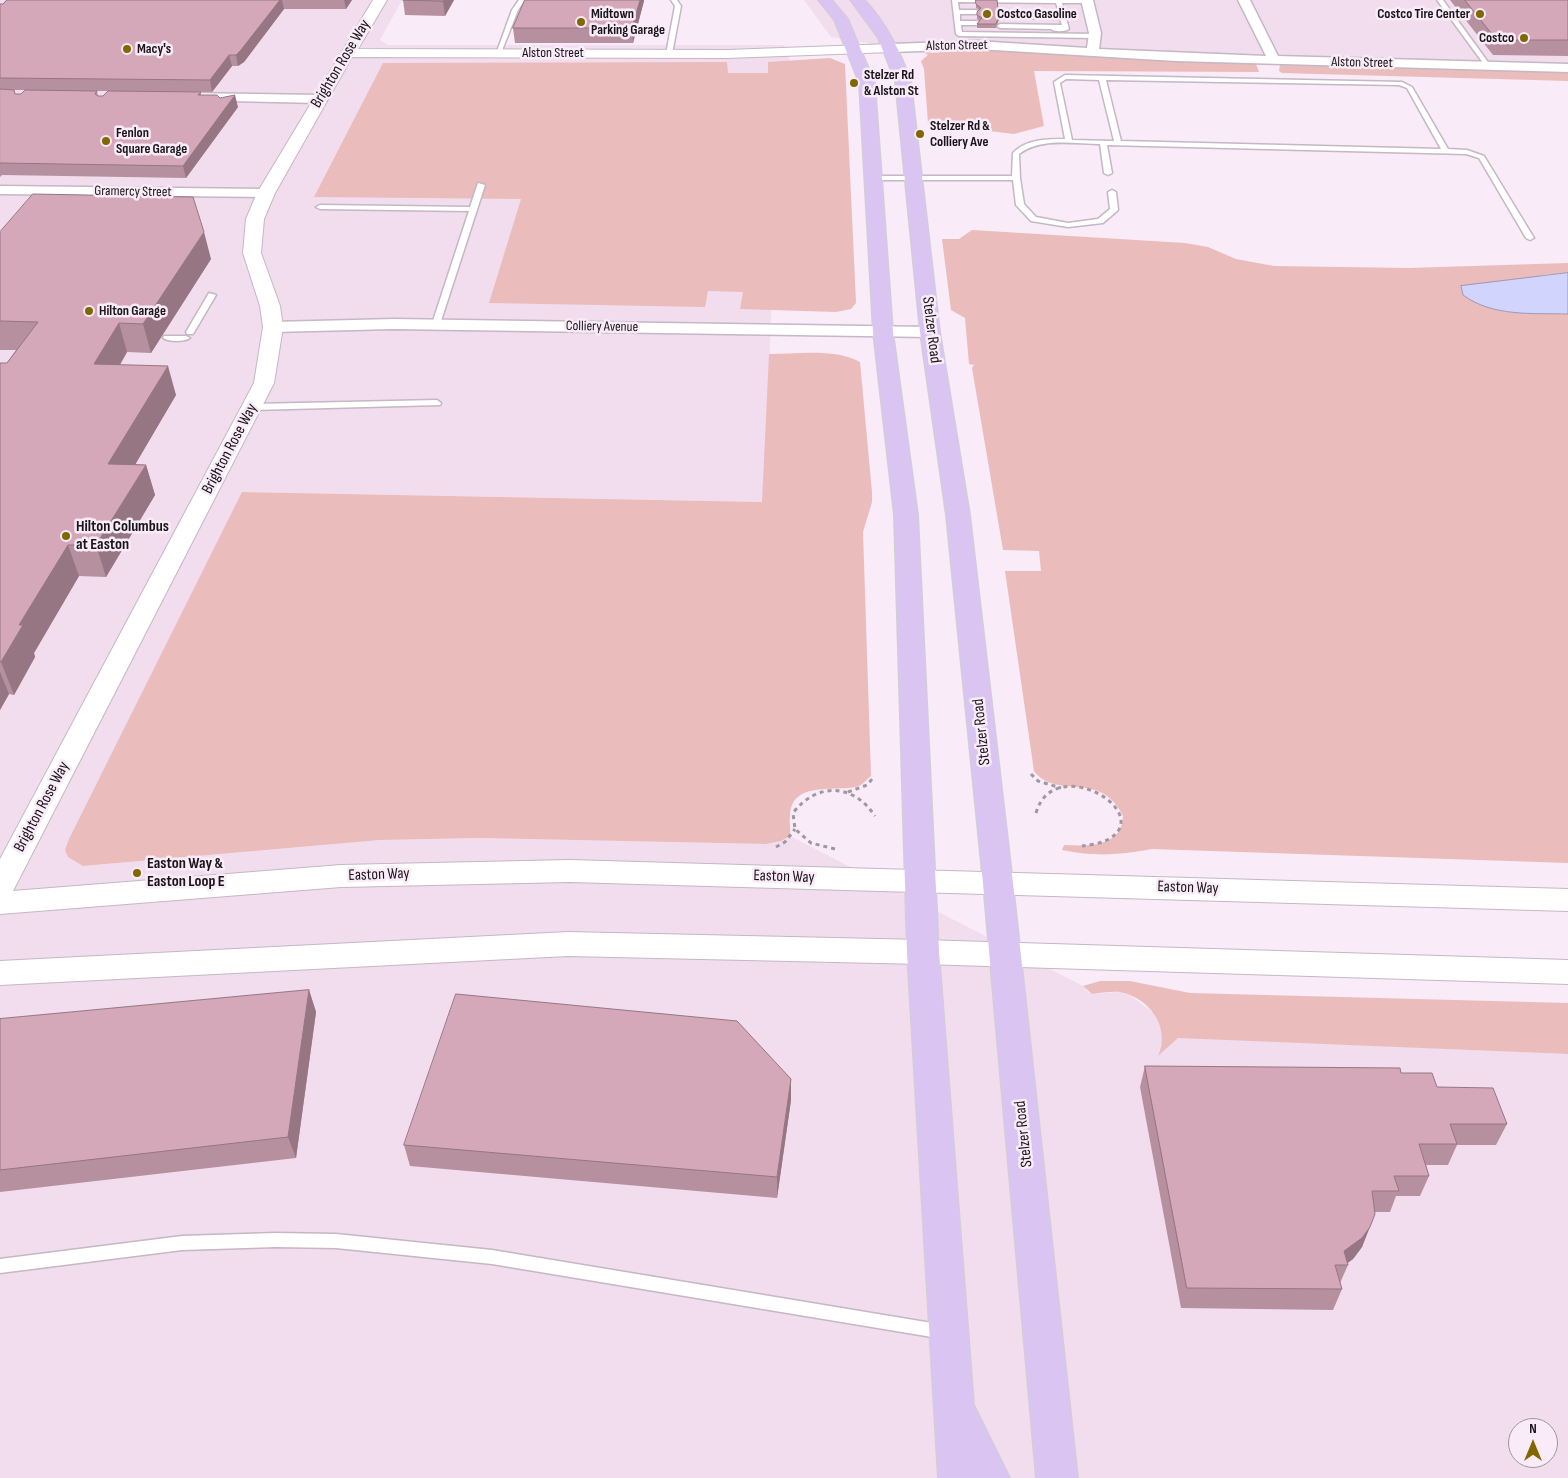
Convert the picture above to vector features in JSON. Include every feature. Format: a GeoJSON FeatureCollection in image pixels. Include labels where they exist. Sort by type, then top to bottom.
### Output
{"type":"FeatureCollection","features":[{"type":"Feature","properties":{"kind":"main road"},"geometry":{"type":"LineString","coordinates":[[825,0],[841,18],[856,50],[868,83],[883,332],[906,515],[923,952],[956,1407],[959,1478]]}},
{"type":"Feature","properties":{"kind":"main road","name":"Stelzer Road"},"geometry":{"type":"LineString","coordinates":[[857,0],[871,15],[892,48],[903,80],[930,332],[958,515],[998,883],[1057,1478]]}},
{"type":"Feature","properties":{"kind":"main road"},"geometry":{"type":"LineString","coordinates":[[956,1407],[989,1478]]}},
{"type":"Feature","properties":{"kind":"street","name":"Brighton Rose Way"},"geometry":{"type":"LineString","coordinates":[[0,887],[253,406],[268,370],[273,327],[270,306],[252,253],[253,226],[266,193],[346,53],[380,0]]}},
{"type":"Feature","properties":{"kind":"street"},"geometry":{"type":"LineString","coordinates":[[1244,0],[1274,60]]}},
{"type":"Feature","properties":{"kind":"street"},"geometry":{"type":"LineString","coordinates":[[1087,1],[1095,36],[1092,52]]}},
{"type":"Feature","properties":{"kind":"street","name":"Alston Street"},"geometry":{"type":"LineString","coordinates":[[346,53],[669,54],[976,45],[1274,60],[1568,68]]}},
{"type":"Feature","properties":{"kind":"street"},"geometry":{"type":"LineString","coordinates":[[176,97],[227,102],[320,99]]}},
{"type":"Feature","properties":{"kind":"street","name":"Gramercy Street"},"geometry":{"type":"LineString","coordinates":[[0,190],[266,193]]}},
{"type":"Feature","properties":{"kind":"street"},"geometry":{"type":"LineString","coordinates":[[25,207],[40,190]]}},
{"type":"Feature","properties":{"kind":"street","name":"Colliery Avenue"},"geometry":{"type":"LineString","coordinates":[[273,327],[436,324],[930,332]]}},
{"type":"Feature","properties":{"kind":"street","name":"Easton Way"},"geometry":{"type":"LineString","coordinates":[[0,903],[341,876],[570,871],[1568,900]]}},
{"type":"Feature","properties":{"kind":"street"},"geometry":{"type":"LineString","coordinates":[[0,972],[568,944],[923,952],[1568,972]]}},
{"type":"Feature","properties":{"kind":"lane"},"geometry":{"type":"LineString","coordinates":[[498,53],[515,10],[522,0]]}},
{"type":"Feature","properties":{"kind":"lane"},"geometry":{"type":"LineString","coordinates":[[669,54],[678,6],[674,0]]}},
{"type":"Feature","properties":{"kind":"lane"},"geometry":{"type":"LineString","coordinates":[[1063,14],[955,0],[959,34],[1095,36]]}},
{"type":"Feature","properties":{"kind":"lane"},"geometry":{"type":"LineString","coordinates":[[1440,0],[1488,66]]}},
{"type":"Feature","properties":{"kind":"lane"},"geometry":{"type":"LineString","coordinates":[[998,14],[1063,14],[1087,1]]}},
{"type":"Feature","properties":{"kind":"lane"},"geometry":{"type":"LineString","coordinates":[[957,15],[976,14]]}},
{"type":"Feature","properties":{"kind":"lane"},"geometry":{"type":"LineString","coordinates":[[957,15],[976,14]]}},
{"type":"Feature","properties":{"kind":"lane"},"geometry":{"type":"LineString","coordinates":[[957,15],[976,14]]}},
{"type":"Feature","properties":{"kind":"lane"},"geometry":{"type":"LineString","coordinates":[[998,14],[1063,14]]}},
{"type":"Feature","properties":{"kind":"lane"},"geometry":{"type":"LineString","coordinates":[[998,14],[1063,14]]}},
{"type":"Feature","properties":{"kind":"lane"},"geometry":{"type":"LineString","coordinates":[[957,15],[1066,29],[1063,14]]}},
{"type":"Feature","properties":{"kind":"lane"},"geometry":{"type":"LineString","coordinates":[[1069,141],[1056,82],[1065,77],[1400,83],[1409,87],[1446,152]]}},
{"type":"Feature","properties":{"kind":"lane"},"geometry":{"type":"LineString","coordinates":[[1102,77],[1118,143]]}},
{"type":"Feature","properties":{"kind":"lane"},"geometry":{"type":"LineString","coordinates":[[1112,192],[1114,210],[1100,221],[1068,225],[1034,219],[1020,205],[1016,178],[1016,153],[1026,146],[1049,141],[1468,152],[1482,157],[1530,238]]}},
{"type":"Feature","properties":{"kind":"lane"},"geometry":{"type":"LineString","coordinates":[[1103,142],[1108,174]]}},
{"type":"Feature","properties":{"kind":"lane"},"geometry":{"type":"LineString","coordinates":[[874,178],[1016,178]]}},
{"type":"Feature","properties":{"kind":"lane"},"geometry":{"type":"LineString","coordinates":[[436,324],[481,185]]}},
{"type":"Feature","properties":{"kind":"lane"},"geometry":{"type":"LineString","coordinates":[[320,207],[474,209]]}},
{"type":"Feature","properties":{"kind":"lane"},"geometry":{"type":"LineString","coordinates":[[167,338],[188,335],[212,295]]}},
{"type":"Feature","properties":{"kind":"lane"},"geometry":{"type":"LineString","coordinates":[[253,406],[437,403]]}},
{"type":"Feature","properties":{"kind":"lane"},"geometry":{"type":"LineString","coordinates":[[0,1266],[182,1244],[276,1240],[336,1241],[492,1257],[950,1333]]}},
{"type":"Feature","properties":{"kind":"path"},"geometry":{"type":"LineString","coordinates":[[1031,774],[1048,786],[1087,788],[1099,792],[1113,803],[1121,816],[1119,829],[1108,841],[1096,845],[1082,846]]}},
{"type":"Feature","properties":{"kind":"path"},"geometry":{"type":"LineString","coordinates":[[834,849],[810,843],[795,829],[793,813],[804,799],[825,791],[847,792],[859,789],[874,778]]}},
{"type":"Feature","properties":{"kind":"path"},"geometry":{"type":"LineString","coordinates":[[1036,813],[1038,804],[1044,797],[1062,788]]}},
{"type":"Feature","properties":{"kind":"path"},"geometry":{"type":"LineString","coordinates":[[847,792],[860,798],[870,806],[875,816]]}},
{"type":"Feature","properties":{"kind":"path"},"geometry":{"type":"LineString","coordinates":[[776,847],[785,842],[795,829]]}},
{"type":"Feature","properties":{"kind":"shaded area"},"geometry":{"type":"Polygon","coordinates":[[[0,0],[402,0],[380,40],[388,45],[784,45],[790,61],[782,69],[763,502],[243,492],[65,850],[83,866],[380,840],[479,838],[766,844],[781,841],[790,836],[1083,986],[1092,994],[1120,992],[1131,996],[1155,1014],[1161,1026],[1163,1036],[1159,1055],[1178,1037],[1568,1054],[1568,1478],[0,1478],[0,0]]]}},
{"type":"Feature","properties":{"kind":"shaded area"},"geometry":{"type":"Polygon","coordinates":[[[804,0],[1568,0],[1568,72],[1256,64],[965,50],[925,53],[831,37],[804,0]]]}},
{"type":"Feature","properties":{"kind":"shaded area"},"geometry":{"type":"Polygon","coordinates":[[[995,49],[1132,59],[1256,64],[1259,72],[1034,71],[1044,126],[1014,134],[989,131],[969,123],[928,123],[924,69],[921,61],[928,55],[925,53],[995,49]]]}},
{"type":"Feature","properties":{"kind":"shaded area"},"geometry":{"type":"Polygon","coordinates":[[[830,58],[845,64],[856,303],[851,309],[836,312],[740,309],[743,292],[708,291],[705,307],[489,303],[521,199],[314,197],[383,63],[727,62],[728,73],[768,73],[768,62],[830,58]]]}},
{"type":"Feature","properties":{"kind":"shaded area"},"geometry":{"type":"Polygon","coordinates":[[[1280,65],[1568,72],[1568,81],[1282,73],[1279,71],[1280,65]]]}},
{"type":"Feature","properties":{"kind":"shaded area"},"geometry":{"type":"Polygon","coordinates":[[[972,230],[1185,243],[1208,247],[1236,259],[1274,266],[1408,268],[1568,263],[1568,273],[1543,275],[1502,311],[1568,314],[1568,863],[1152,849],[1118,854],[1062,850],[1064,845],[1093,845],[1110,840],[1117,834],[1123,816],[1114,802],[1103,793],[1091,789],[1055,784],[1044,780],[1034,771],[1005,571],[1041,571],[1039,551],[1003,550],[972,368],[974,365],[969,364],[965,318],[951,310],[942,239],[959,239],[972,230]]]}},
{"type":"Feature","properties":{"kind":"shaded area"},"geometry":{"type":"Polygon","coordinates":[[[828,353],[860,362],[872,492],[872,502],[863,532],[871,776],[859,786],[817,790],[807,792],[798,797],[792,804],[790,836],[781,841],[766,844],[479,838],[380,840],[83,866],[68,857],[65,850],[69,839],[242,492],[762,502],[769,354],[828,353]]]}},
{"type":"Feature","properties":{"kind":"shaded area"},"geometry":{"type":"Polygon","coordinates":[[[1100,981],[1130,981],[1190,993],[1568,1003],[1568,1054],[1178,1038],[1158,1056],[1162,1035],[1160,1025],[1149,1008],[1131,995],[1120,992],[1092,994],[1083,986],[1100,981]]]}},
{"type":"Feature","properties":{"kind":"water"},"geometry":{"type":"Polygon","coordinates":[[[1568,273],[1568,314],[1513,312],[1487,307],[1463,295],[1461,286],[1568,273]]]}},
{"type":"Feature","properties":{"kind":"building","name":"Macy's"},"geometry":{"type":"Polygon","coordinates":[[[7,0],[280,0],[241,50],[236,55],[229,55],[210,80],[0,78],[0,4],[7,0]]]}},
{"type":"Feature","properties":{"kind":"building"},"geometry":{"type":"Polygon","coordinates":[[[403,0],[444,0],[443,1],[403,0]]]}},
{"type":"Feature","properties":{"kind":"building","name":"Midtown Parking Garage"},"geometry":{"type":"Polygon","coordinates":[[[525,0],[640,0],[632,28],[513,28],[525,0]]]}},
{"type":"Feature","properties":{"kind":"building","name":"Costco Gasoline"},"geometry":{"type":"Polygon","coordinates":[[[976,0],[997,0],[998,8],[995,13],[999,16],[996,24],[977,24],[982,18],[977,15],[981,8],[976,4],[976,0]]]}},
{"type":"Feature","properties":{"kind":"building","name":"Costco"},"geometry":{"type":"Polygon","coordinates":[[[1465,0],[1568,0],[1568,40],[1497,40],[1465,0]]]}},
{"type":"Feature","properties":{"kind":"building","name":"Fenlon Square Garage"},"geometry":{"type":"Polygon","coordinates":[[[0,89],[14,90],[15,94],[21,94],[25,90],[97,91],[95,94],[98,96],[103,96],[108,91],[201,92],[198,95],[217,95],[220,98],[235,95],[183,166],[0,163],[0,89]]]}},
{"type":"Feature","properties":{"kind":"building"},"geometry":{"type":"Polygon","coordinates":[[[33,194],[193,197],[204,232],[143,324],[119,323],[94,364],[168,366],[108,464],[146,465],[96,545],[68,545],[19,625],[23,625],[0,662],[0,363],[7,363],[38,322],[0,321],[0,232],[33,194]]]}},
{"type":"Feature","properties":{"kind":"building"},"geometry":{"type":"Polygon","coordinates":[[[309,990],[288,1137],[0,1170],[0,1019],[309,990]]]}},
{"type":"Feature","properties":{"kind":"building"},"geometry":{"type":"Polygon","coordinates":[[[456,994],[737,1021],[791,1079],[777,1177],[404,1145],[456,994]]]}},
{"type":"Feature","properties":{"kind":"building"},"geometry":{"type":"Polygon","coordinates":[[[1145,1066],[1400,1068],[1401,1073],[1432,1073],[1437,1087],[1493,1088],[1507,1124],[1450,1124],[1457,1144],[1419,1144],[1429,1176],[1394,1176],[1399,1191],[1372,1191],[1375,1214],[1370,1227],[1362,1238],[1344,1251],[1348,1265],[1335,1265],[1342,1289],[1187,1288],[1145,1066]]]}},
{"type":"Feature","properties":{"kind":"place","name":"Costco Gasoline"},"geometry":{"type":"Point","coordinates":[987,14]}},
{"type":"Feature","properties":{"kind":"place","name":"Costco Tire Center"},"geometry":{"type":"Point","coordinates":[1480,14]}},
{"type":"Feature","properties":{"kind":"place","name":"Midtown Parking Garage"},"geometry":{"type":"Point","coordinates":[581,22]}},
{"type":"Feature","properties":{"kind":"place","name":"Costco"},"geometry":{"type":"Point","coordinates":[1524,38]}},
{"type":"Feature","properties":{"kind":"place","name":"Macy's"},"geometry":{"type":"Point","coordinates":[127,49]}},
{"type":"Feature","properties":{"kind":"place","name":"Stelzer Rd & Alston St"},"geometry":{"type":"Point","coordinates":[854,83]}},
{"type":"Feature","properties":{"kind":"place","name":"Stelzer Rd & Colliery Ave"},"geometry":{"type":"Point","coordinates":[920,134]}},
{"type":"Feature","properties":{"kind":"place","name":"Fenlon Square Garage"},"geometry":{"type":"Point","coordinates":[106,141]}},
{"type":"Feature","properties":{"kind":"place","name":"Hilton Garage"},"geometry":{"type":"Point","coordinates":[89,311]}},
{"type":"Feature","properties":{"kind":"place","name":"Hilton Columbus at Easton"},"geometry":{"type":"Point","coordinates":[66,536]}},
{"type":"Feature","properties":{"kind":"place","name":"Easton Way & Easton Loop E"},"geometry":{"type":"Point","coordinates":[137,873]}}]}
